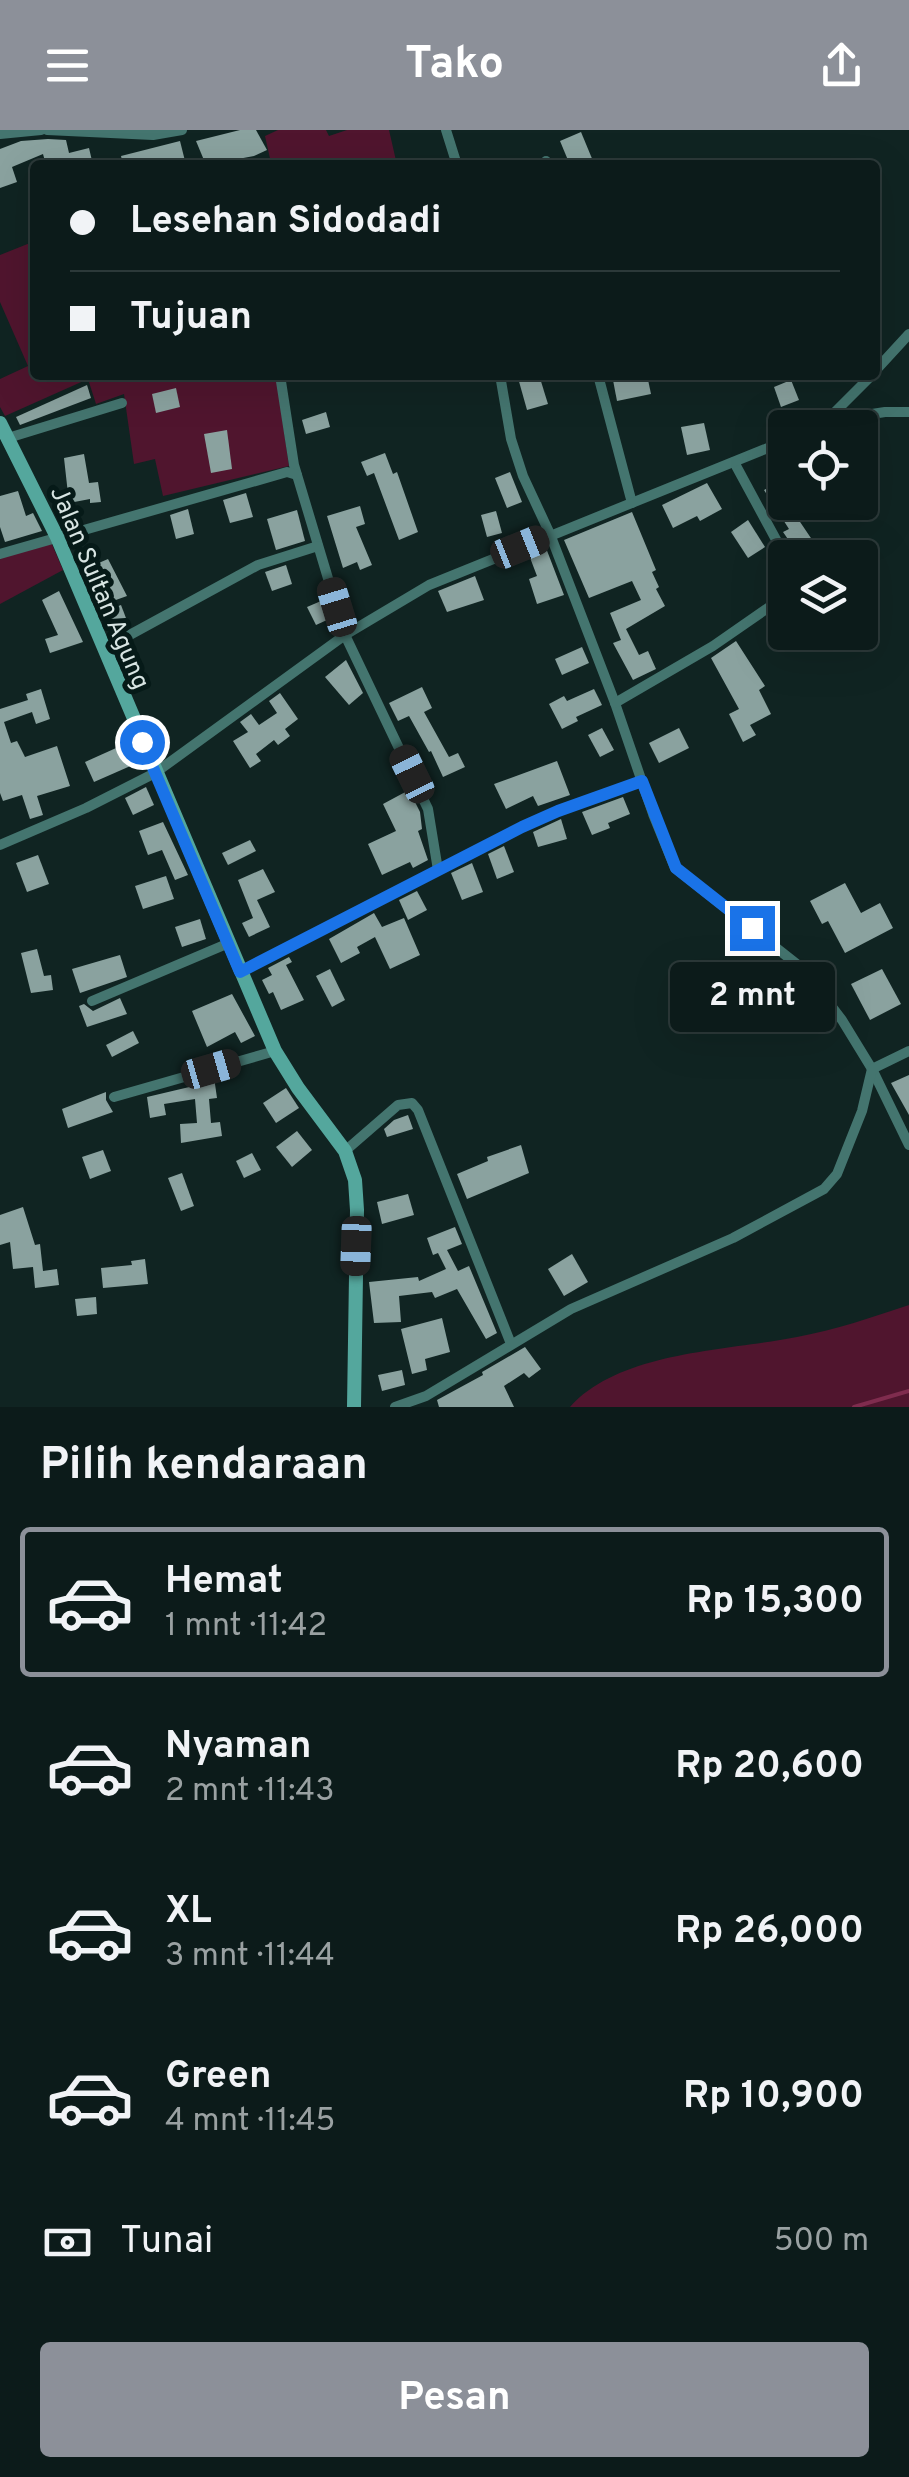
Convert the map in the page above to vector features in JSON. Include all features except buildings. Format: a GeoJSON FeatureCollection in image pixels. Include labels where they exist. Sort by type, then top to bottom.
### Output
{"type":"FeatureCollection","features":[{"type":"Feature","properties":{"kind":"main road","name":"Jalan Sultan Agung"},"geometry":{"type":"LineString","coordinates":[[0,423],[57,537],[276,1051],[298,1088],[346,1151]]}},
{"type":"Feature","properties":{"kind":"main road"},"geometry":{"type":"LineString","coordinates":[[346,1151],[355,1180],[357,1210],[354,1407]]}},
{"type":"Feature","properties":{"kind":"street"},"geometry":{"type":"LineString","coordinates":[[0,134],[44,130],[153,135],[182,130]]}},
{"type":"Feature","properties":{"kind":"street"},"geometry":{"type":"LineString","coordinates":[[446,130],[455,160]]}},
{"type":"Feature","properties":{"kind":"street"},"geometry":{"type":"LineString","coordinates":[[880,365],[909,334]]}},
{"type":"Feature","properties":{"kind":"street"},"geometry":{"type":"LineString","coordinates":[[281,380],[298,475],[345,635],[428,809],[438,870]]}},
{"type":"Feature","properties":{"kind":"street"},"geometry":{"type":"LineString","coordinates":[[501,380],[511,439],[616,703],[676,868],[803,969],[842,1020],[872,1069],[909,1145]]}},
{"type":"Feature","properties":{"kind":"street"},"geometry":{"type":"LineString","coordinates":[[599,380],[632,502]]}},
{"type":"Feature","properties":{"kind":"street"},"geometry":{"type":"LineString","coordinates":[[837,410],[866,380]]}},
{"type":"Feature","properties":{"kind":"street"},"geometry":{"type":"LineString","coordinates":[[8,438],[122,403]]}},
{"type":"Feature","properties":{"kind":"street"},"geometry":{"type":"LineString","coordinates":[[878,413],[909,412]]}},
{"type":"Feature","properties":{"kind":"street"},"geometry":{"type":"LineString","coordinates":[[0,846],[155,772],[345,635],[429,585],[768,448]]}},
{"type":"Feature","properties":{"kind":"street"},"geometry":{"type":"LineString","coordinates":[[734,462],[776,540]]}},
{"type":"Feature","properties":{"kind":"street"},"geometry":{"type":"LineString","coordinates":[[0,554],[287,472],[298,475]]}},
{"type":"Feature","properties":{"kind":"street"},"geometry":{"type":"LineString","coordinates":[[104,648],[258,565],[318,546]]}},
{"type":"Feature","properties":{"kind":"street"},"geometry":{"type":"LineString","coordinates":[[616,703],[714,646],[768,608]]}},
{"type":"Feature","properties":{"kind":"street"},"geometry":{"type":"LineString","coordinates":[[240,972],[558,811],[642,781]]}},
{"type":"Feature","properties":{"kind":"street"},"geometry":{"type":"LineString","coordinates":[[92,1001],[228,943]]}},
{"type":"Feature","properties":{"kind":"street"},"geometry":{"type":"LineString","coordinates":[[114,1098],[276,1051]]}},
{"type":"Feature","properties":{"kind":"street"},"geometry":{"type":"LineString","coordinates":[[872,1069],[909,1051]]}},
{"type":"Feature","properties":{"kind":"street"},"geometry":{"type":"LineString","coordinates":[[394,1407],[426,1396],[571,1309],[734,1238],[824,1189],[837,1174],[862,1111],[872,1069]]}},
{"type":"Feature","properties":{"kind":"street"},"geometry":{"type":"LineString","coordinates":[[346,1151],[398,1105],[412,1102],[511,1344]]}},
{"type":"Feature","properties":{"kind":"shaded area"},"geometry":{"type":"Polygon","coordinates":[[[278,130],[326,130],[329,136],[347,130],[389,130],[396,160],[270,160],[265,136],[278,130]]]}},
{"type":"Feature","properties":{"kind":"shaded area"},"geometry":{"type":"Polygon","coordinates":[[[30,243],[30,380],[86,380],[5,416],[0,407],[0,379],[28,366],[0,302],[0,255],[30,243]]]}},
{"type":"Feature","properties":{"kind":"shaded area"},"geometry":{"type":"Polygon","coordinates":[[[88,380],[277,380],[289,466],[163,496],[155,459],[134,464],[124,394],[96,404],[88,380]]]}},
{"type":"Feature","properties":{"kind":"shaded area"},"geometry":{"type":"Polygon","coordinates":[[[51,542],[63,570],[0,604],[0,558],[51,542]]]}},
{"type":"Feature","properties":{"kind":"shaded area"},"geometry":{"type":"Polygon","coordinates":[[[909,1305],[909,1407],[570,1407],[591,1388],[645,1364],[811,1334],[909,1305]]]}},
{"type":"Feature","properties":{"kind":"waterway"},"geometry":{"type":"LineString","coordinates":[[854,1407],[909,1391]]}},
{"type":"Feature","properties":{"kind":"route"},"geometry":{"type":"LineString","coordinates":[[142,742],[240,972],[522,827],[642,781],[676,868],[752,928]]}}]}
